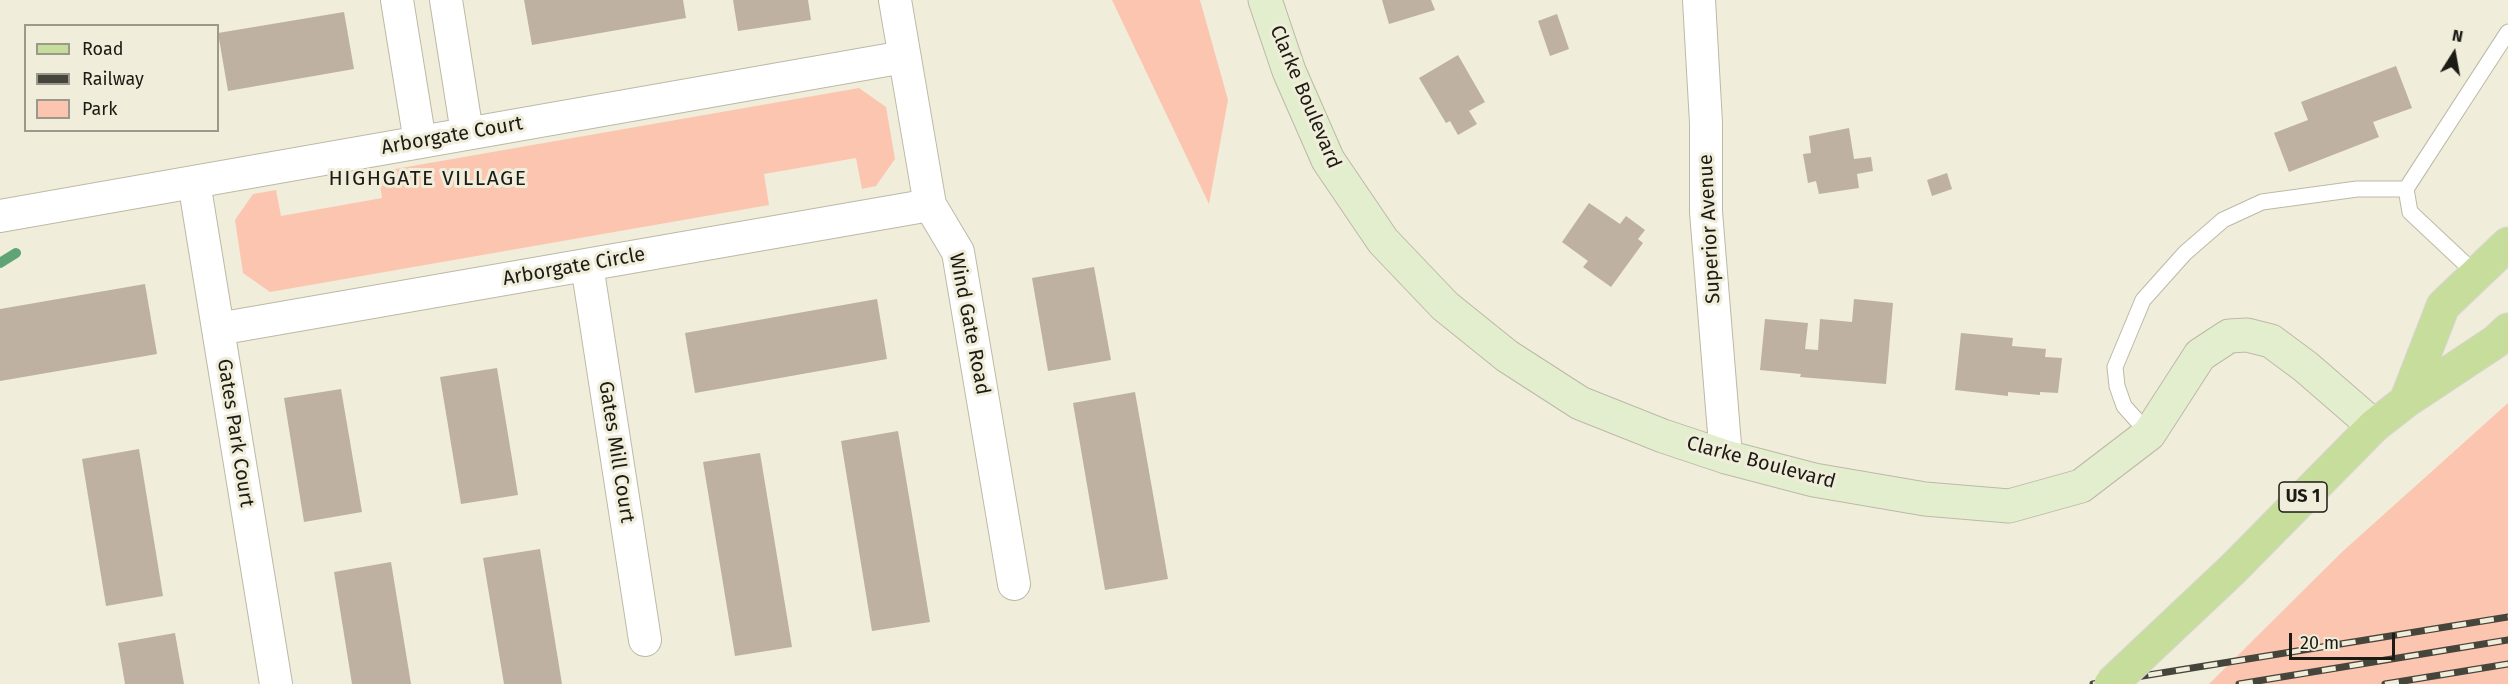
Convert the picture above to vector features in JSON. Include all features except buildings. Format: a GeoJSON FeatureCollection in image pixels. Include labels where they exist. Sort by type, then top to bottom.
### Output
{"type":"FeatureCollection","features":[{"type":"Feature","properties":{"kind":"main road"},"geometry":{"type":"LineString","coordinates":[[2406,401],[2443,306],[2508,244]]}},
{"type":"Feature","properties":{"kind":"main road"},"geometry":{"type":"LineString","coordinates":[[2406,401],[2495,342],[2508,330]]}},
{"type":"Feature","properties":{"kind":"main road","name":"US 1"},"geometry":{"type":"LineString","coordinates":[[2111,684],[2233,569],[2374,426],[2406,401],[2492,367],[2508,355]]}},
{"type":"Feature","properties":{"kind":"street"},"geometry":{"type":"LineString","coordinates":[[397,0],[420,142]]}},
{"type":"Feature","properties":{"kind":"street"},"geometry":{"type":"LineString","coordinates":[[446,0],[467,133]]}},
{"type":"Feature","properties":{"kind":"street","name":"Wind Gate Road"},"geometry":{"type":"LineString","coordinates":[[895,0],[930,205],[958,252],[1014,584]]}},
{"type":"Feature","properties":{"kind":"street","name":"Clarke Boulevard"},"geometry":{"type":"LineString","coordinates":[[1264,0],[1289,71],[1328,160],[1383,241],[1445,306],[1507,356],[1580,403],[1663,436],[1726,457],[1836,484],[1925,500],[2009,506],[2081,486],[2149,434],[2200,355],[2229,336],[2247,335],[2271,341],[2306,367],[2374,426]]}},
{"type":"Feature","properties":{"kind":"street","name":"Superior Avenue"},"geometry":{"type":"LineString","coordinates":[[1699,0],[1706,123],[1706,212],[1726,457]]}},
{"type":"Feature","properties":{"kind":"street","name":"Arborgate Court"},"geometry":{"type":"LineString","coordinates":[[0,216],[904,57]]}},
{"type":"Feature","properties":{"kind":"street","name":"Gates Park Court"},"geometry":{"type":"LineString","coordinates":[[194,182],[276,684]]}},
{"type":"Feature","properties":{"kind":"street","name":"Arborgate Circle"},"geometry":{"type":"LineString","coordinates":[[218,329],[930,205]]}},
{"type":"Feature","properties":{"kind":"street","name":"Gates Mill Court"},"geometry":{"type":"LineString","coordinates":[[586,265],[645,640]]}},
{"type":"Feature","properties":{"kind":"lane"},"geometry":{"type":"LineString","coordinates":[[2476,274],[2410,212],[2406,189],[2508,32]]}},
{"type":"Feature","properties":{"kind":"lane"},"geometry":{"type":"LineString","coordinates":[[2149,434],[2124,406],[2117,386],[2115,367],[2144,300],[2185,253],[2223,220],[2262,202],[2307,194],[2357,189],[2406,189]]}},
{"type":"Feature","properties":{"kind":"green space"},"geometry":{"type":"Polygon","coordinates":[[[1112,0],[1200,0],[1228,100],[1209,204],[1112,0]]]}},
{"type":"Feature","properties":{"kind":"green space"},"geometry":{"type":"Polygon","coordinates":[[[859,88],[886,107],[895,159],[876,186],[862,189],[856,158],[764,174],[769,205],[270,292],[243,273],[235,220],[253,194],[276,190],[281,216],[382,198],[378,172],[859,88]]]}},
{"type":"Feature","properties":{"kind":"green space"},"geometry":{"type":"Polygon","coordinates":[[[2508,403],[2508,684],[2209,684],[2342,552],[2508,403]]]}},
{"type":"Feature","properties":{"kind":"waterway"},"geometry":{"type":"LineString","coordinates":[[0,263],[16,253]]}},
{"type":"Feature","properties":{"kind":"railway"},"geometry":{"type":"LineString","coordinates":[[2093,684],[2508,617]]}},
{"type":"Feature","properties":{"kind":"railway"},"geometry":{"type":"LineString","coordinates":[[2239,684],[2508,640]]}},
{"type":"Feature","properties":{"kind":"railway"},"geometry":{"type":"LineString","coordinates":[[2385,684],[2508,664]]}},
{"type":"Feature","properties":{"kind":"district","name":"HIGHGATE VILLAGE"},"geometry":{"type":"Point","coordinates":[428,179]}}]}
